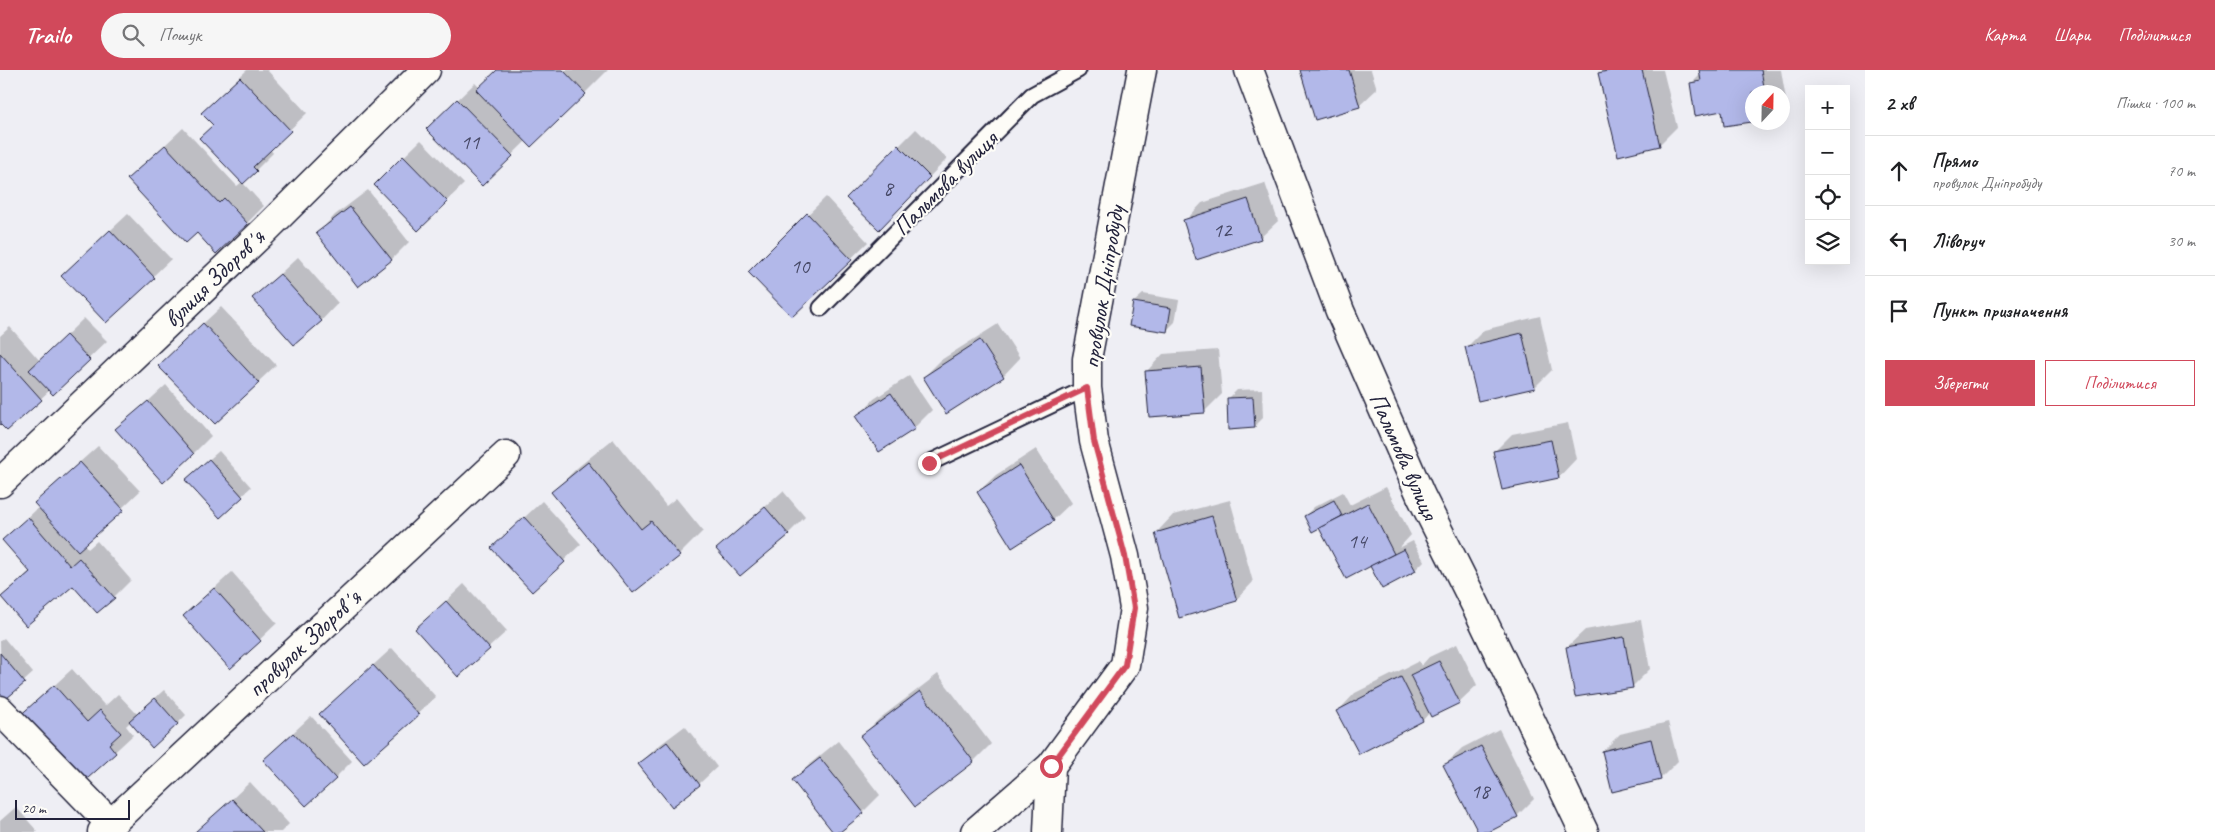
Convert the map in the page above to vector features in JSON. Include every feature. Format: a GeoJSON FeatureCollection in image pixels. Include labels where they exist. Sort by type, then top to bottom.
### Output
{"type":"FeatureCollection","features":[{"type":"Feature","properties":{"kind":"street","name":"вулиця Здоровʼя"},"geometry":{"type":"LineString","coordinates":[[0,483],[263,232],[426,70]]}},
{"type":"Feature","properties":{"kind":"street","name":"провулок Дніпробуду"},"geometry":{"type":"LineString","coordinates":[[975,832],[1051,766],[1125,665],[1134,608],[1125,556],[1094,441],[1087,388],[1087,359],[1142,70]]}},
{"type":"Feature","properties":{"kind":"street","name":"Пальмова вулиця"},"geometry":{"type":"LineString","coordinates":[[1249,70],[1340,311],[1421,496],[1584,832]]}},
{"type":"Feature","properties":{"kind":"street","name":"провулок Здоровʼя"},"geometry":{"type":"LineString","coordinates":[[107,828],[506,455]]}},
{"type":"Feature","properties":{"kind":"street"},"geometry":{"type":"LineString","coordinates":[[0,710],[107,828]]}},
{"type":"Feature","properties":{"kind":"street"},"geometry":{"type":"LineString","coordinates":[[1048,832],[1051,766]]}},
{"type":"Feature","properties":{"kind":"lane","name":"Пальмова вулиця"},"geometry":{"type":"LineString","coordinates":[[821,308],[1032,95],[1078,70]]}},
{"type":"Feature","properties":{"kind":"lane"},"geometry":{"type":"LineString","coordinates":[[929,463],[1087,388]]}},
{"type":"Feature","properties":{"kind":"building"},"geometry":{"type":"Polygon","coordinates":[[[497,70],[563,70],[586,94],[531,147],[476,90],[497,70]]]}},
{"type":"Feature","properties":{"kind":"building"},"geometry":{"type":"Polygon","coordinates":[[[1300,70],[1349,70],[1360,107],[1315,120],[1300,70]]]}},
{"type":"Feature","properties":{"kind":"building"},"geometry":{"type":"Polygon","coordinates":[[[1612,70],[1642,70],[1660,146],[1618,156],[1598,73],[1612,70]]]}},
{"type":"Feature","properties":{"kind":"building"},"geometry":{"type":"Polygon","coordinates":[[[1699,70],[1761,70],[1764,85],[1745,85],[1745,123],[1724,126],[1722,111],[1695,116],[1690,83],[1701,81],[1699,70]]]}},
{"type":"Feature","properties":{"kind":"building"},"geometry":{"type":"Polygon","coordinates":[[[240,77],[291,131],[253,167],[257,171],[243,184],[199,138],[213,125],[201,113],[240,77]]]}},
{"type":"Feature","properties":{"kind":"building"},"geometry":{"type":"Polygon","coordinates":[[[457,99],[513,156],[482,186],[426,129],[457,99]]]}},
{"type":"Feature","properties":{"kind":"building"},"geometry":{"type":"Polygon","coordinates":[[[165,145],[219,203],[224,198],[248,224],[216,254],[197,233],[186,243],[127,179],[165,145]]]}},
{"type":"Feature","properties":{"kind":"building"},"geometry":{"type":"Polygon","coordinates":[[[898,145],[930,177],[879,230],[846,198],[898,145]]]}},
{"type":"Feature","properties":{"kind":"building"},"geometry":{"type":"Polygon","coordinates":[[[403,156],[448,202],[418,231],[374,185],[403,156]]]}},
{"type":"Feature","properties":{"kind":"building"},"geometry":{"type":"Polygon","coordinates":[[[1248,199],[1261,239],[1196,260],[1183,220],[1248,199]]]}},
{"type":"Feature","properties":{"kind":"building"},"geometry":{"type":"Polygon","coordinates":[[[350,207],[392,260],[358,287],[316,233],[350,207]]]}},
{"type":"Feature","properties":{"kind":"building"},"geometry":{"type":"Polygon","coordinates":[[[807,213],[852,260],[792,317],[748,272],[807,213]]]}},
{"type":"Feature","properties":{"kind":"building"},"geometry":{"type":"Polygon","coordinates":[[[110,230],[155,278],[106,323],[61,276],[110,230]]]}},
{"type":"Feature","properties":{"kind":"building"},"geometry":{"type":"Polygon","coordinates":[[[280,274],[322,321],[294,345],[252,298],[280,274]]]}},
{"type":"Feature","properties":{"kind":"building"},"geometry":{"type":"Polygon","coordinates":[[[1133,302],[1171,308],[1167,332],[1129,326],[1133,302]]]}},
{"type":"Feature","properties":{"kind":"building"},"geometry":{"type":"Polygon","coordinates":[[[203,323],[259,383],[215,424],[158,366],[203,323]]]}},
{"type":"Feature","properties":{"kind":"building"},"geometry":{"type":"Polygon","coordinates":[[[1522,333],[1535,388],[1478,401],[1465,347],[1522,333]]]}},
{"type":"Feature","properties":{"kind":"building"},"geometry":{"type":"Polygon","coordinates":[[[66,335],[90,360],[53,395],[29,370],[66,335]]]}},
{"type":"Feature","properties":{"kind":"building"},"geometry":{"type":"Polygon","coordinates":[[[980,340],[1004,377],[946,414],[923,377],[980,340]]]}},
{"type":"Feature","properties":{"kind":"building"},"geometry":{"type":"Polygon","coordinates":[[[0,353],[42,400],[7,431],[0,424],[0,353]]]}},
{"type":"Feature","properties":{"kind":"building"},"geometry":{"type":"Polygon","coordinates":[[[1201,367],[1205,413],[1149,417],[1145,371],[1201,367]]]}},
{"type":"Feature","properties":{"kind":"building"},"geometry":{"type":"Polygon","coordinates":[[[891,393],[915,429],[879,452],[855,416],[891,393]]]}},
{"type":"Feature","properties":{"kind":"building"},"geometry":{"type":"Polygon","coordinates":[[[1253,397],[1255,428],[1228,430],[1227,398],[1253,397]]]}},
{"type":"Feature","properties":{"kind":"building"},"geometry":{"type":"Polygon","coordinates":[[[148,401],[194,454],[163,483],[115,429],[148,401]]]}},
{"type":"Feature","properties":{"kind":"building"},"geometry":{"type":"Polygon","coordinates":[[[1551,440],[1559,478],[1502,490],[1493,451],[1551,440]]]}},
{"type":"Feature","properties":{"kind":"building"},"geometry":{"type":"Polygon","coordinates":[[[209,459],[243,497],[220,518],[185,480],[209,459]]]}},
{"type":"Feature","properties":{"kind":"building"},"geometry":{"type":"Polygon","coordinates":[[[80,462],[124,510],[78,551],[34,503],[80,462]]]}},
{"type":"Feature","properties":{"kind":"building"},"geometry":{"type":"Polygon","coordinates":[[[588,462],[641,529],[651,521],[680,556],[633,593],[551,492],[588,462]]]}},
{"type":"Feature","properties":{"kind":"building"},"geometry":{"type":"Polygon","coordinates":[[[1019,465],[1054,521],[1012,548],[977,492],[1019,465]]]}},
{"type":"Feature","properties":{"kind":"building"},"geometry":{"type":"Polygon","coordinates":[[[1334,500],[1342,516],[1312,532],[1304,516],[1334,500]]]}},
{"type":"Feature","properties":{"kind":"building"},"geometry":{"type":"Polygon","coordinates":[[[1368,503],[1394,554],[1346,579],[1319,528],[1368,503]]]}},
{"type":"Feature","properties":{"kind":"building"},"geometry":{"type":"Polygon","coordinates":[[[765,507],[789,535],[740,576],[716,549],[765,507]]]}},
{"type":"Feature","properties":{"kind":"building"},"geometry":{"type":"Polygon","coordinates":[[[1212,516],[1237,601],[1179,618],[1155,533],[1212,516]]]}},
{"type":"Feature","properties":{"kind":"building"},"geometry":{"type":"Polygon","coordinates":[[[28,517],[70,566],[79,558],[115,598],[97,613],[73,586],[26,626],[1,597],[30,572],[2,540],[28,517]]]}},
{"type":"Feature","properties":{"kind":"building"},"geometry":{"type":"Polygon","coordinates":[[[524,517],[565,562],[532,592],[491,548],[524,517]]]}},
{"type":"Feature","properties":{"kind":"building"},"geometry":{"type":"Polygon","coordinates":[[[1404,549],[1416,571],[1382,589],[1370,566],[1404,549]]]}},
{"type":"Feature","properties":{"kind":"building"},"geometry":{"type":"Polygon","coordinates":[[[214,588],[261,641],[230,669],[183,616],[214,588]]]}},
{"type":"Feature","properties":{"kind":"building"},"geometry":{"type":"Polygon","coordinates":[[[446,601],[490,649],[458,677],[415,629],[446,601]]]}},
{"type":"Feature","properties":{"kind":"building"},"geometry":{"type":"Polygon","coordinates":[[[1624,637],[1633,688],[1575,697],[1566,647],[1624,637]]]}},
{"type":"Feature","properties":{"kind":"building"},"geometry":{"type":"Polygon","coordinates":[[[0,653],[25,683],[1,703],[0,702],[0,653]]]}},
{"type":"Feature","properties":{"kind":"building"},"geometry":{"type":"Polygon","coordinates":[[[1439,661],[1460,703],[1431,717],[1410,675],[1439,661]]]}},
{"type":"Feature","properties":{"kind":"building"},"geometry":{"type":"Polygon","coordinates":[[[373,665],[419,715],[364,764],[319,714],[373,665]]]}},
{"type":"Feature","properties":{"kind":"building"},"geometry":{"type":"Polygon","coordinates":[[[1401,677],[1423,721],[1359,754],[1336,711],[1401,677]]]}},
{"type":"Feature","properties":{"kind":"building"},"geometry":{"type":"Polygon","coordinates":[[[54,685],[87,722],[100,710],[121,733],[109,744],[116,753],[78,787],[16,719],[54,685]]]}},
{"type":"Feature","properties":{"kind":"building"},"geometry":{"type":"Polygon","coordinates":[[[920,691],[974,762],[915,807],[860,736],[920,691]]]}},
{"type":"Feature","properties":{"kind":"building"},"geometry":{"type":"Polygon","coordinates":[[[155,698],[178,724],[152,748],[129,721],[155,698]]]}},
{"type":"Feature","properties":{"kind":"building"},"geometry":{"type":"Polygon","coordinates":[[[293,733],[336,779],[306,806],[263,760],[293,733]]]}},
{"type":"Feature","properties":{"kind":"building"},"geometry":{"type":"Polygon","coordinates":[[[1651,739],[1661,780],[1612,792],[1602,751],[1651,739]]]}},
{"type":"Feature","properties":{"kind":"building"},"geometry":{"type":"Polygon","coordinates":[[[667,742],[700,785],[672,807],[638,764],[667,742]]]}},
{"type":"Feature","properties":{"kind":"building"},"geometry":{"type":"Polygon","coordinates":[[[1481,746],[1518,817],[1489,832],[1478,832],[1443,765],[1481,746]]]}},
{"type":"Feature","properties":{"kind":"building"},"geometry":{"type":"Polygon","coordinates":[[[820,758],[864,813],[840,832],[833,832],[792,780],[820,758]]]}},
{"type":"Feature","properties":{"kind":"building"},"geometry":{"type":"Polygon","coordinates":[[[232,799],[263,832],[195,832],[232,799]]]}},
{"type":"Feature","properties":{"kind":"route"},"geometry":{"type":"LineString","coordinates":[[929,463],[1087,388],[1094,441],[1125,556],[1134,608],[1125,665],[1051,766]]}}]}
